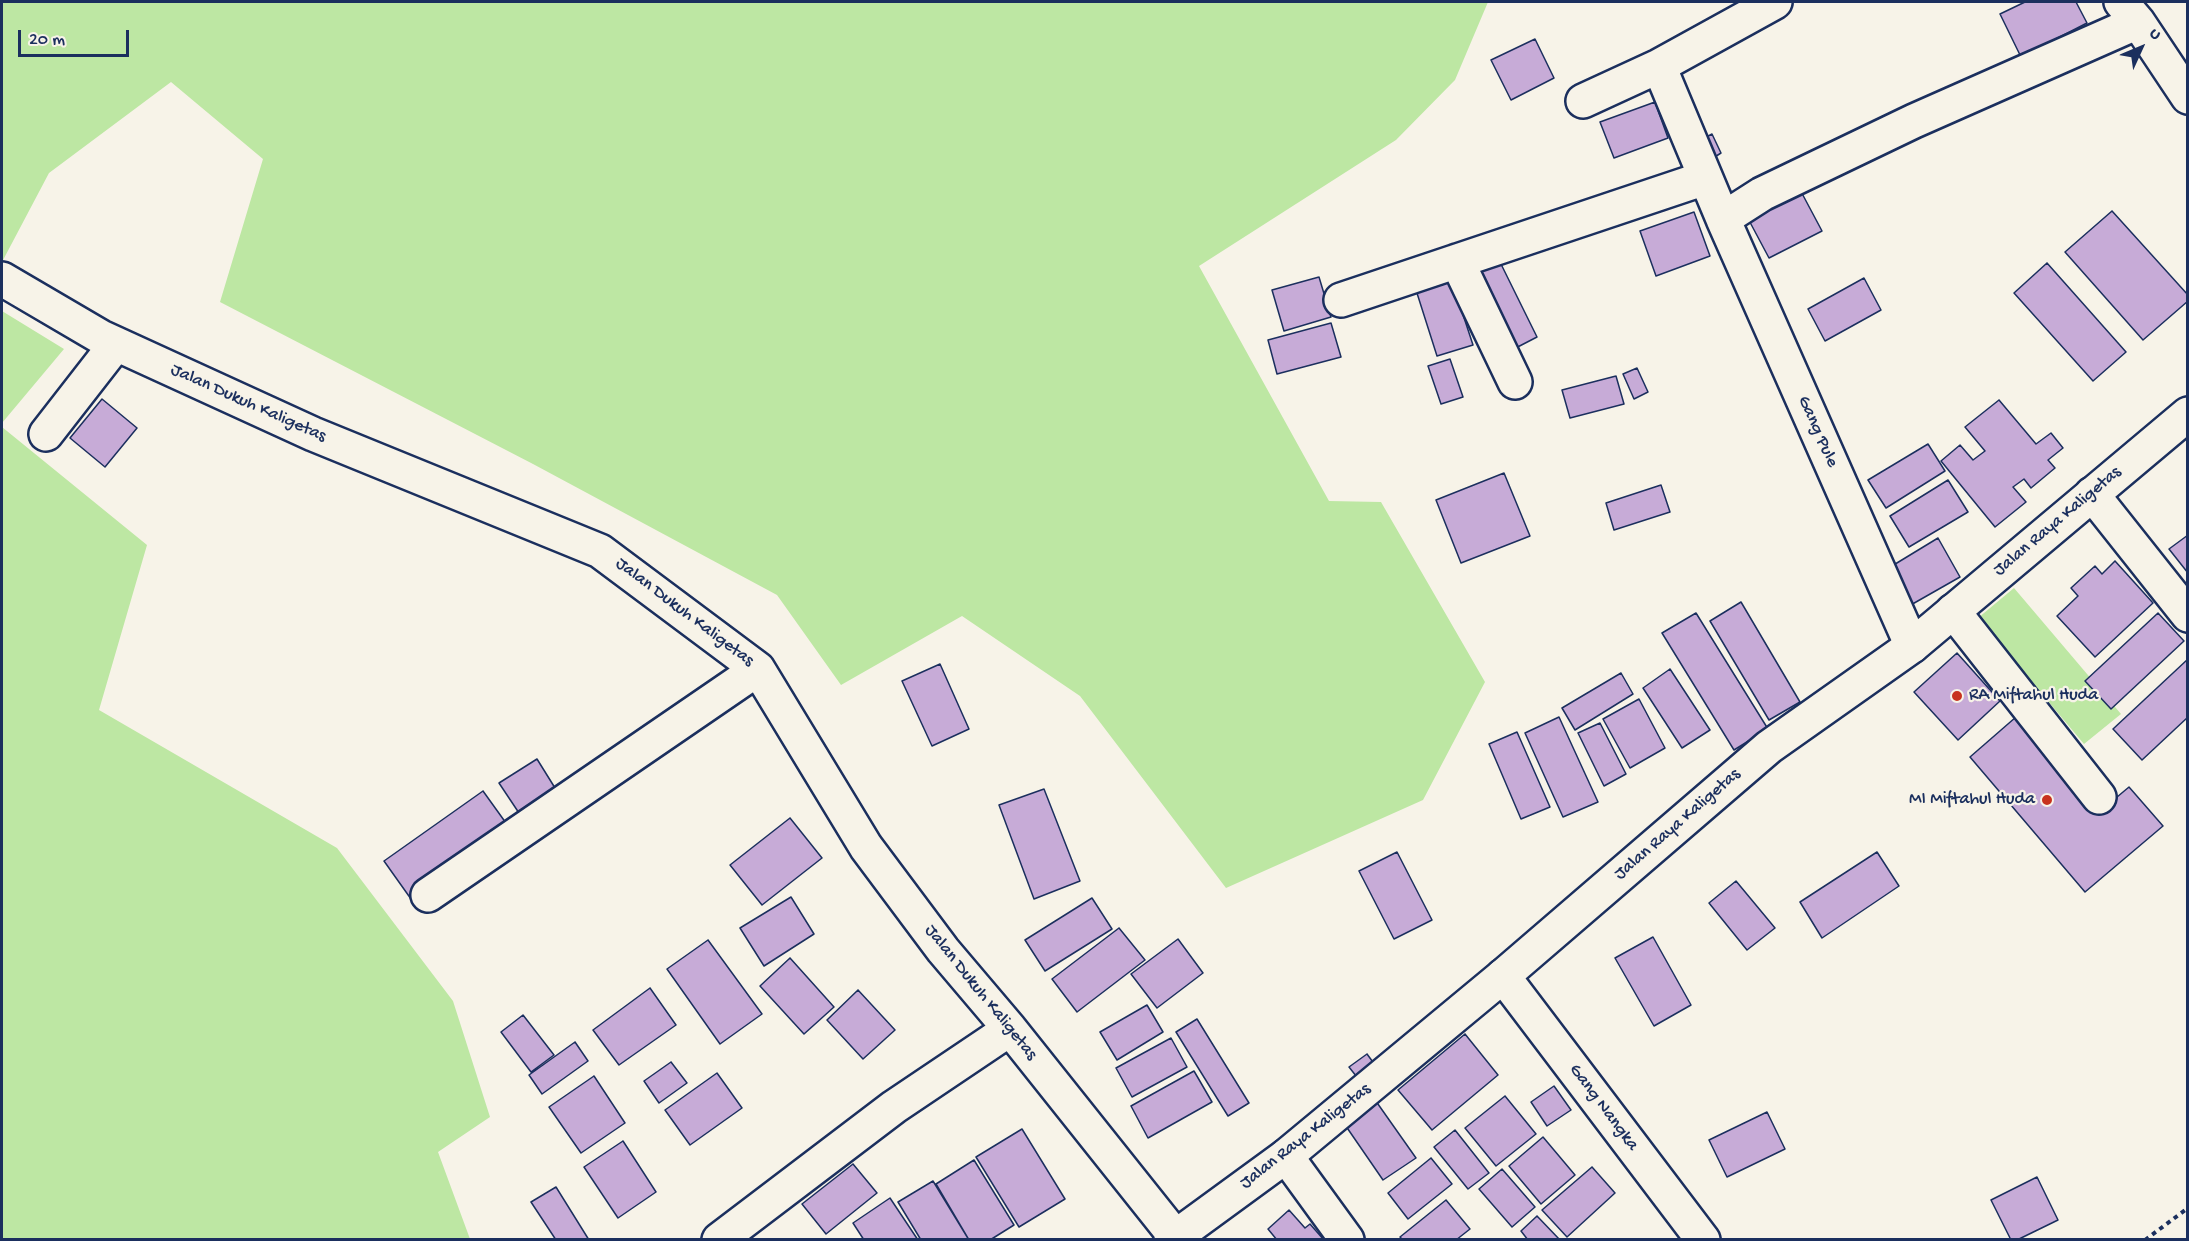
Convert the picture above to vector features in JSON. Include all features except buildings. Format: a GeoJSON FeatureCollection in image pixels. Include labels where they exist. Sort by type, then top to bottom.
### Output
{"type":"FeatureCollection","features":[{"type":"Feature","properties":{"kind":"street"},"geometry":{"type":"LineString","coordinates":[[1583,101],[1659,66],[1775,2]]}},
{"type":"Feature","properties":{"kind":"street"},"geometry":{"type":"LineString","coordinates":[[1723,219],[1762,194],[1914,121],[2129,12],[2187,97]]}},
{"type":"Feature","properties":{"kind":"street","name":"Gang Pule"},"geometry":{"type":"LineString","coordinates":[[1659,66],[1705,178],[1912,646]]}},
{"type":"Feature","properties":{"kind":"street"},"geometry":{"type":"LineString","coordinates":[[1341,300],[1705,178]]}},
{"type":"Feature","properties":{"kind":"street"},"geometry":{"type":"LineString","coordinates":[[1457,261],[1515,382]]}},
{"type":"Feature","properties":{"kind":"street","name":"Jalan Dukuh Kaligetas"},"geometry":{"type":"LineString","coordinates":[[2,279],[116,344],[313,434],[600,550],[758,669],[866,848],[943,950],[1010,1029],[1173,1238]]}},
{"type":"Feature","properties":{"kind":"street"},"geometry":{"type":"LineString","coordinates":[[46,434],[116,344]]}},
{"type":"Feature","properties":{"kind":"street","name":"Jalan Raya Kaligetas"},"geometry":{"type":"LineString","coordinates":[[1173,1238],[1286,1156],[1503,976],[1768,747],[1912,646],[2187,414]]}},
{"type":"Feature","properties":{"kind":"street"},"geometry":{"type":"LineString","coordinates":[[2092,494],[2187,615]]}},
{"type":"Feature","properties":{"kind":"street"},"geometry":{"type":"LineString","coordinates":[[1953,611],[2099,797]]}},
{"type":"Feature","properties":{"kind":"street"},"geometry":{"type":"LineString","coordinates":[[428,895],[758,669]]}},
{"type":"Feature","properties":{"kind":"street","name":"Gang Nangka"},"geometry":{"type":"LineString","coordinates":[[1503,976],[1703,1239]]}},
{"type":"Feature","properties":{"kind":"street"},"geometry":{"type":"LineString","coordinates":[[719,1239],[894,1107],[1010,1029]]}},
{"type":"Feature","properties":{"kind":"street"},"geometry":{"type":"LineString","coordinates":[[1286,1156],[1347,1239]]}},
{"type":"Feature","properties":{"kind":"path"},"geometry":{"type":"LineString","coordinates":[[2145,1239],[2187,1208]]}},
{"type":"Feature","properties":{"kind":"green space"},"geometry":{"type":"Polygon","coordinates":[[[2,2],[1488,2],[1455,80],[1396,140],[1199,266],[1329,501],[1381,502],[1485,682],[1423,800],[1226,888],[1080,696],[962,616],[841,685],[777,595],[533,464],[220,302],[263,159],[171,82],[49,173],[2,262],[2,2]]]}},
{"type":"Feature","properties":{"kind":"green space"},"geometry":{"type":"Polygon","coordinates":[[[2,311],[64,349],[2,423],[2,311]]]}},
{"type":"Feature","properties":{"kind":"green space"},"geometry":{"type":"Polygon","coordinates":[[[2,427],[147,545],[99,710],[337,848],[453,1001],[490,1117],[438,1152],[470,1239],[2,1239],[2,427]]]}},
{"type":"Feature","properties":{"kind":"green space"},"geometry":{"type":"Polygon","coordinates":[[[2014,588],[2121,714],[2084,744],[1978,618],[2014,588]]]}},
{"type":"Feature","properties":{"kind":"place","name":"RA Miftahul Huda"},"geometry":{"type":"Point","coordinates":[1957,696]}},
{"type":"Feature","properties":{"kind":"place","name":"MI Miftahul Huda"},"geometry":{"type":"Point","coordinates":[2047,800]}}]}
